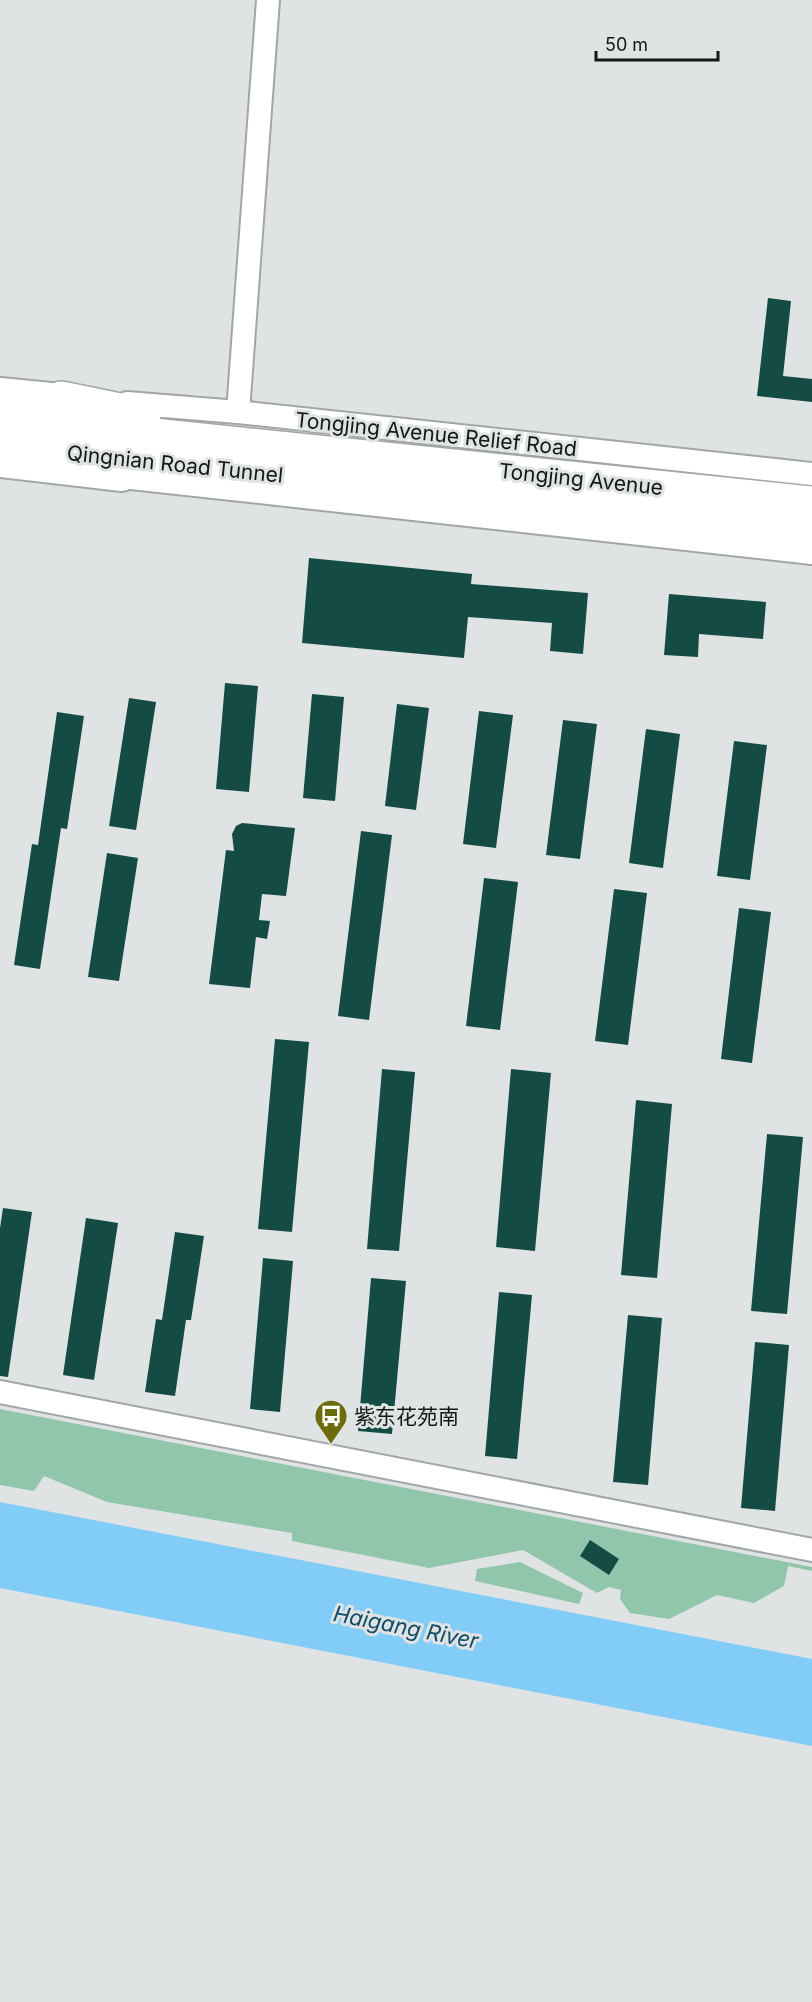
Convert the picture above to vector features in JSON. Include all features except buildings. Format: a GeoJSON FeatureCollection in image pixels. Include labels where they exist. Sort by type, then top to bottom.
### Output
{"type":"FeatureCollection","features":[{"type":"Feature","properties":{"kind":"highway"},"geometry":{"type":"LineString","coordinates":[[60,398],[350,469]]}},
{"type":"Feature","properties":{"kind":"highway","name":"Qingnian Road Tunnel"},"geometry":{"type":"LineString","coordinates":[[0,419],[350,469]]}},
{"type":"Feature","properties":{"kind":"highway","name":"Qingnian Road Tunnel"},"geometry":{"type":"LineString","coordinates":[[0,445],[350,469]]}},
{"type":"Feature","properties":{"kind":"highway"},"geometry":{"type":"LineString","coordinates":[[122,477],[350,469]]}},
{"type":"Feature","properties":{"kind":"highway","name":"Tongjing Avenue"},"geometry":{"type":"LineString","coordinates":[[350,469],[812,503]]}},
{"type":"Feature","properties":{"kind":"highway","name":"Tongjing Avenue"},"geometry":{"type":"LineString","coordinates":[[350,469],[812,533]]}},
{"type":"Feature","properties":{"kind":"main road"},"geometry":{"type":"LineString","coordinates":[[0,392],[60,398]]}},
{"type":"Feature","properties":{"kind":"main road"},"geometry":{"type":"LineString","coordinates":[[0,463],[122,477]]}},
{"type":"Feature","properties":{"kind":"street"},"geometry":{"type":"LineString","coordinates":[[238,412],[268,0]]}},
{"type":"Feature","properties":{"kind":"street","name":"Tongjing Avenue Relief Road"},"geometry":{"type":"LineString","coordinates":[[60,398],[238,412],[812,474]]}},
{"type":"Feature","properties":{"kind":"street"},"geometry":{"type":"LineString","coordinates":[[122,477],[812,553]]}},
{"type":"Feature","properties":{"kind":"street"},"geometry":{"type":"LineString","coordinates":[[0,1392],[812,1550]]}},
{"type":"Feature","properties":{"kind":"green space"},"geometry":{"type":"Polygon","coordinates":[[[0,1409],[812,1567],[812,1571],[788,1566],[784,1586],[754,1603],[717,1595],[669,1619],[630,1613],[620,1599],[621,1590],[609,1587],[597,1593],[523,1550],[429,1568],[292,1541],[292,1533],[107,1502],[44,1476],[34,1491],[0,1485],[0,1409]]]}},
{"type":"Feature","properties":{"kind":"green space"},"geometry":{"type":"Polygon","coordinates":[[[520,1562],[583,1593],[579,1604],[475,1581],[477,1569],[520,1562]]]}},
{"type":"Feature","properties":{"kind":"water","name":"Haigang River"},"geometry":{"type":"Polygon","coordinates":[[[0,1502],[812,1659],[812,1746],[0,1588],[0,1502]]]}},
{"type":"Feature","properties":{"kind":"place","name":"紫东花苑南"},"geometry":{"type":"Point","coordinates":[331,1445]}}]}
